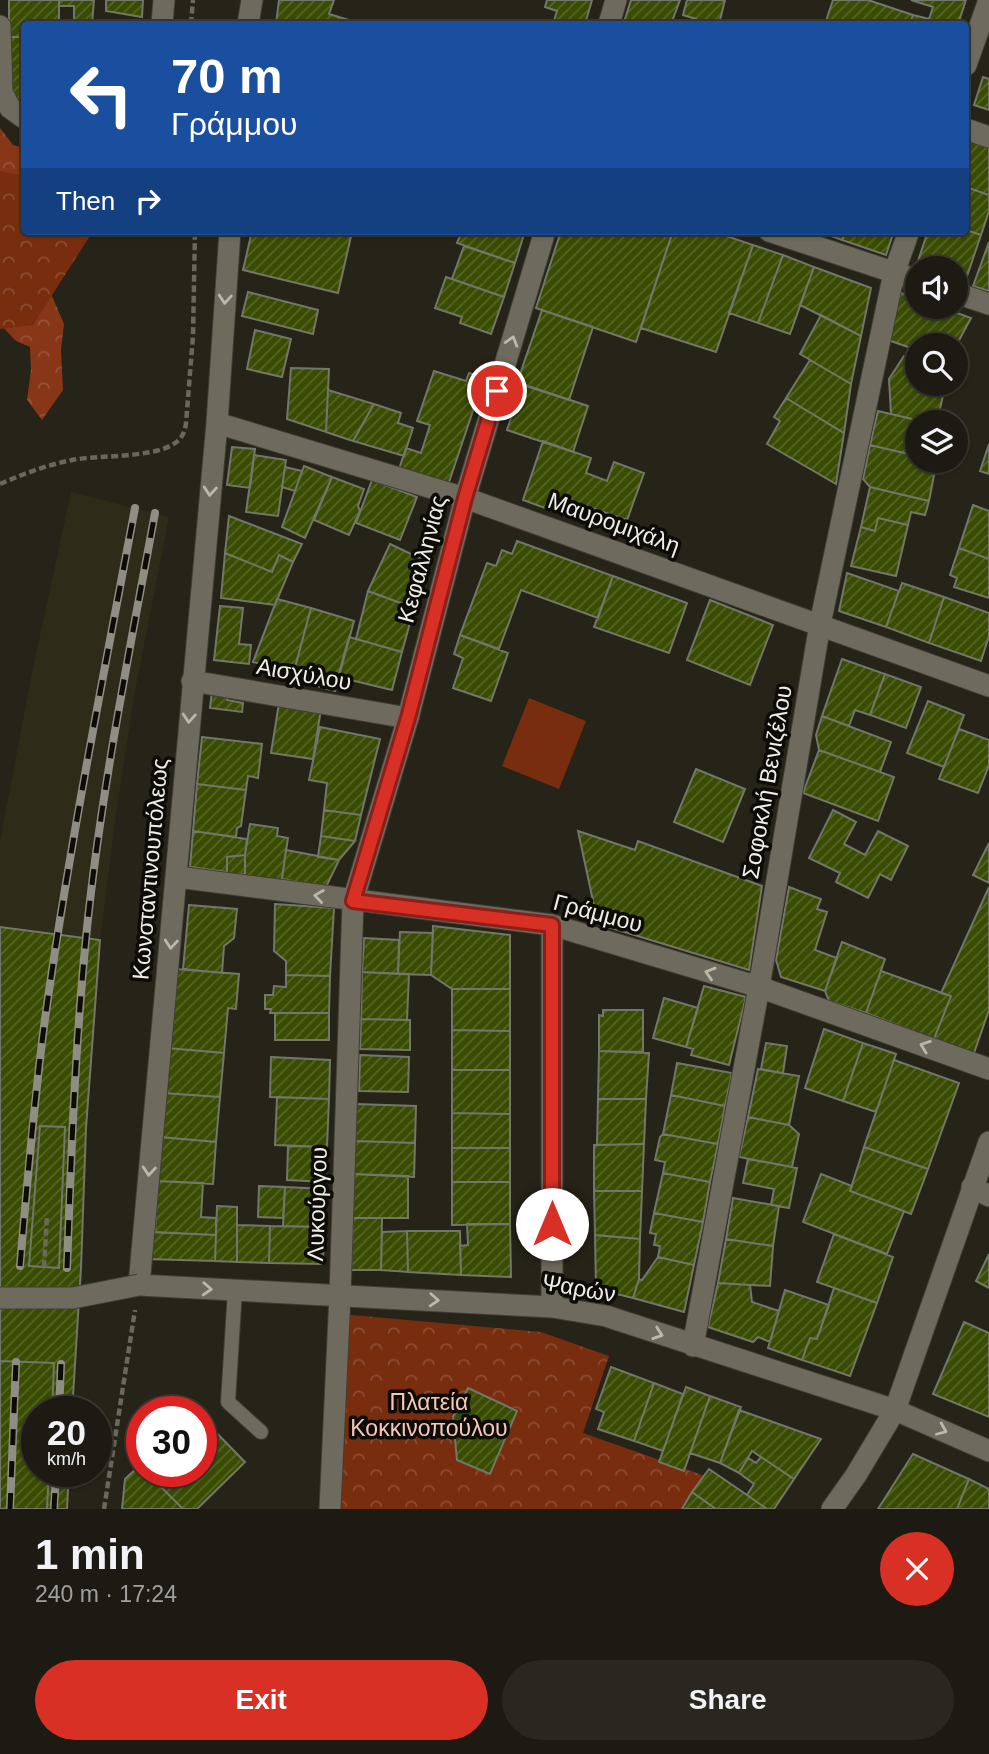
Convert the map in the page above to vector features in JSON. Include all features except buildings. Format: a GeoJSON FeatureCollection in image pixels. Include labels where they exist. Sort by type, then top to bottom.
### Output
{"type":"FeatureCollection","features":[{"type":"Feature","properties":{"kind":"street"},"geometry":{"type":"LineString","coordinates":[[162,21],[164,0]]}},
{"type":"Feature","properties":{"kind":"street"},"geometry":{"type":"LineString","coordinates":[[248,21],[252,0]]}},
{"type":"Feature","properties":{"kind":"street"},"geometry":{"type":"LineString","coordinates":[[610,21],[617,0]]}},
{"type":"Feature","properties":{"kind":"street"},"geometry":{"type":"LineString","coordinates":[[969,57],[989,0]]}},
{"type":"Feature","properties":{"kind":"street"},"geometry":{"type":"LineString","coordinates":[[0,26],[2,92],[17,113]]}},
{"type":"Feature","properties":{"kind":"street"},"geometry":{"type":"LineString","coordinates":[[969,131],[989,137]]}},
{"type":"Feature","properties":{"kind":"street","name":"Κωνσταντινουπόλεως"},"geometry":{"type":"LineString","coordinates":[[139,1285],[217,423],[230,235]]}},
{"type":"Feature","properties":{"kind":"street","name":"Κεφαλληνίας"},"geometry":{"type":"LineString","coordinates":[[353,901],[408,718],[465,498],[544,235]]}},
{"type":"Feature","properties":{"kind":"street"},"geometry":{"type":"LineString","coordinates":[[781,235],[905,276]]}},
{"type":"Feature","properties":{"kind":"street","name":"Σοφοκλή Βενιζέλου"},"geometry":{"type":"LineString","coordinates":[[693,1346],[759,988],[820,624],[894,272],[907,235]]}},
{"type":"Feature","properties":{"kind":"street"},"geometry":{"type":"LineString","coordinates":[[968,297],[989,304]]}},
{"type":"Feature","properties":{"kind":"street","name":"Μαυρομιχάλη"},"geometry":{"type":"LineString","coordinates":[[217,423],[465,498],[820,624],[987,679]]}},
{"type":"Feature","properties":{"kind":"street","name":"Αισχύλου"},"geometry":{"type":"LineString","coordinates":[[192,681],[408,718]]}},
{"type":"Feature","properties":{"kind":"street","name":"Γράμμου"},"geometry":{"type":"LineString","coordinates":[[177,877],[552,925],[759,988],[989,1069]]}},
{"type":"Feature","properties":{"kind":"street","name":"Λυκούργου"},"geometry":{"type":"LineString","coordinates":[[330,1509],[341,1295],[353,901]]}},
{"type":"Feature","properties":{"kind":"street"},"geometry":{"type":"LineString","coordinates":[[552,925],[552,1307]]}},
{"type":"Feature","properties":{"kind":"street"},"geometry":{"type":"LineString","coordinates":[[832,1509],[895,1410],[980,1191],[989,1142]]}},
{"type":"Feature","properties":{"kind":"street","name":"Ψαρών"},"geometry":{"type":"LineString","coordinates":[[0,1298],[73,1298],[139,1285],[552,1307],[606,1316],[895,1410],[989,1451]]}},
{"type":"Feature","properties":{"kind":"lane"},"geometry":{"type":"LineString","coordinates":[[235,1290],[228,1402],[261,1432]]}},
{"type":"Feature","properties":{"kind":"path"},"geometry":{"type":"LineString","coordinates":[[191,21],[192,0]]}},
{"type":"Feature","properties":{"kind":"path"},"geometry":{"type":"LineString","coordinates":[[0,484],[72,460],[156,450],[179,441],[185,433],[193,336],[195,235]]}},
{"type":"Feature","properties":{"kind":"path"},"geometry":{"type":"LineString","coordinates":[[44,1267],[47,1215]]}},
{"type":"Feature","properties":{"kind":"path"},"geometry":{"type":"LineString","coordinates":[[104,1509],[139,1285]]}},
{"type":"Feature","properties":{"kind":"shaded area"},"geometry":{"type":"Polygon","coordinates":[[[71,492],[169,517],[135,691],[116,814],[100,940],[93,1024],[0,1265],[0,841],[32,673],[71,492]]]}},
{"type":"Feature","properties":{"kind":"green space"},"geometry":{"type":"Polygon","coordinates":[[[0,128],[13,145],[21,147],[21,235],[26,235],[64,324],[61,350],[63,390],[42,420],[27,400],[31,370],[30,347],[16,341],[0,324],[0,128]]]}},
{"type":"Feature","properties":{"kind":"green space"},"geometry":{"type":"Polygon","coordinates":[[[0,171],[21,175],[21,235],[90,235],[33,325],[0,329],[0,171]]]}},
{"type":"Feature","properties":{"kind":"green space"},"geometry":{"type":"Polygon","coordinates":[[[529,698],[586,721],[559,789],[502,766],[529,698]]]}},
{"type":"Feature","properties":{"kind":"green space","name":"Πλατεία Κοκκινοπούλου"},"geometry":{"type":"Polygon","coordinates":[[[341,1314],[541,1332],[609,1356],[583,1433],[708,1477],[687,1509],[330,1509],[341,1314]]]}},
{"type":"Feature","properties":{"kind":"railway"},"geometry":{"type":"LineString","coordinates":[[20,1266],[37,1081],[54,955],[135,508]]}},
{"type":"Feature","properties":{"kind":"railway"},"geometry":{"type":"LineString","coordinates":[[67,1268],[76,1062],[92,885],[116,725],[155,513]]}},
{"type":"Feature","properties":{"kind":"railway"},"geometry":{"type":"LineString","coordinates":[[10,1509],[16,1362]]}},
{"type":"Feature","properties":{"kind":"railway"},"geometry":{"type":"LineString","coordinates":[[60,1396],[61,1364]]}},
{"type":"Feature","properties":{"kind":"railway"},"geometry":{"type":"LineString","coordinates":[[54,1509],[55,1487]]}},
{"type":"Feature","properties":{"kind":"route"},"geometry":{"type":"LineString","coordinates":[[497,391],[465,498],[408,718],[353,901],[552,925],[552,1224]]}}]}
